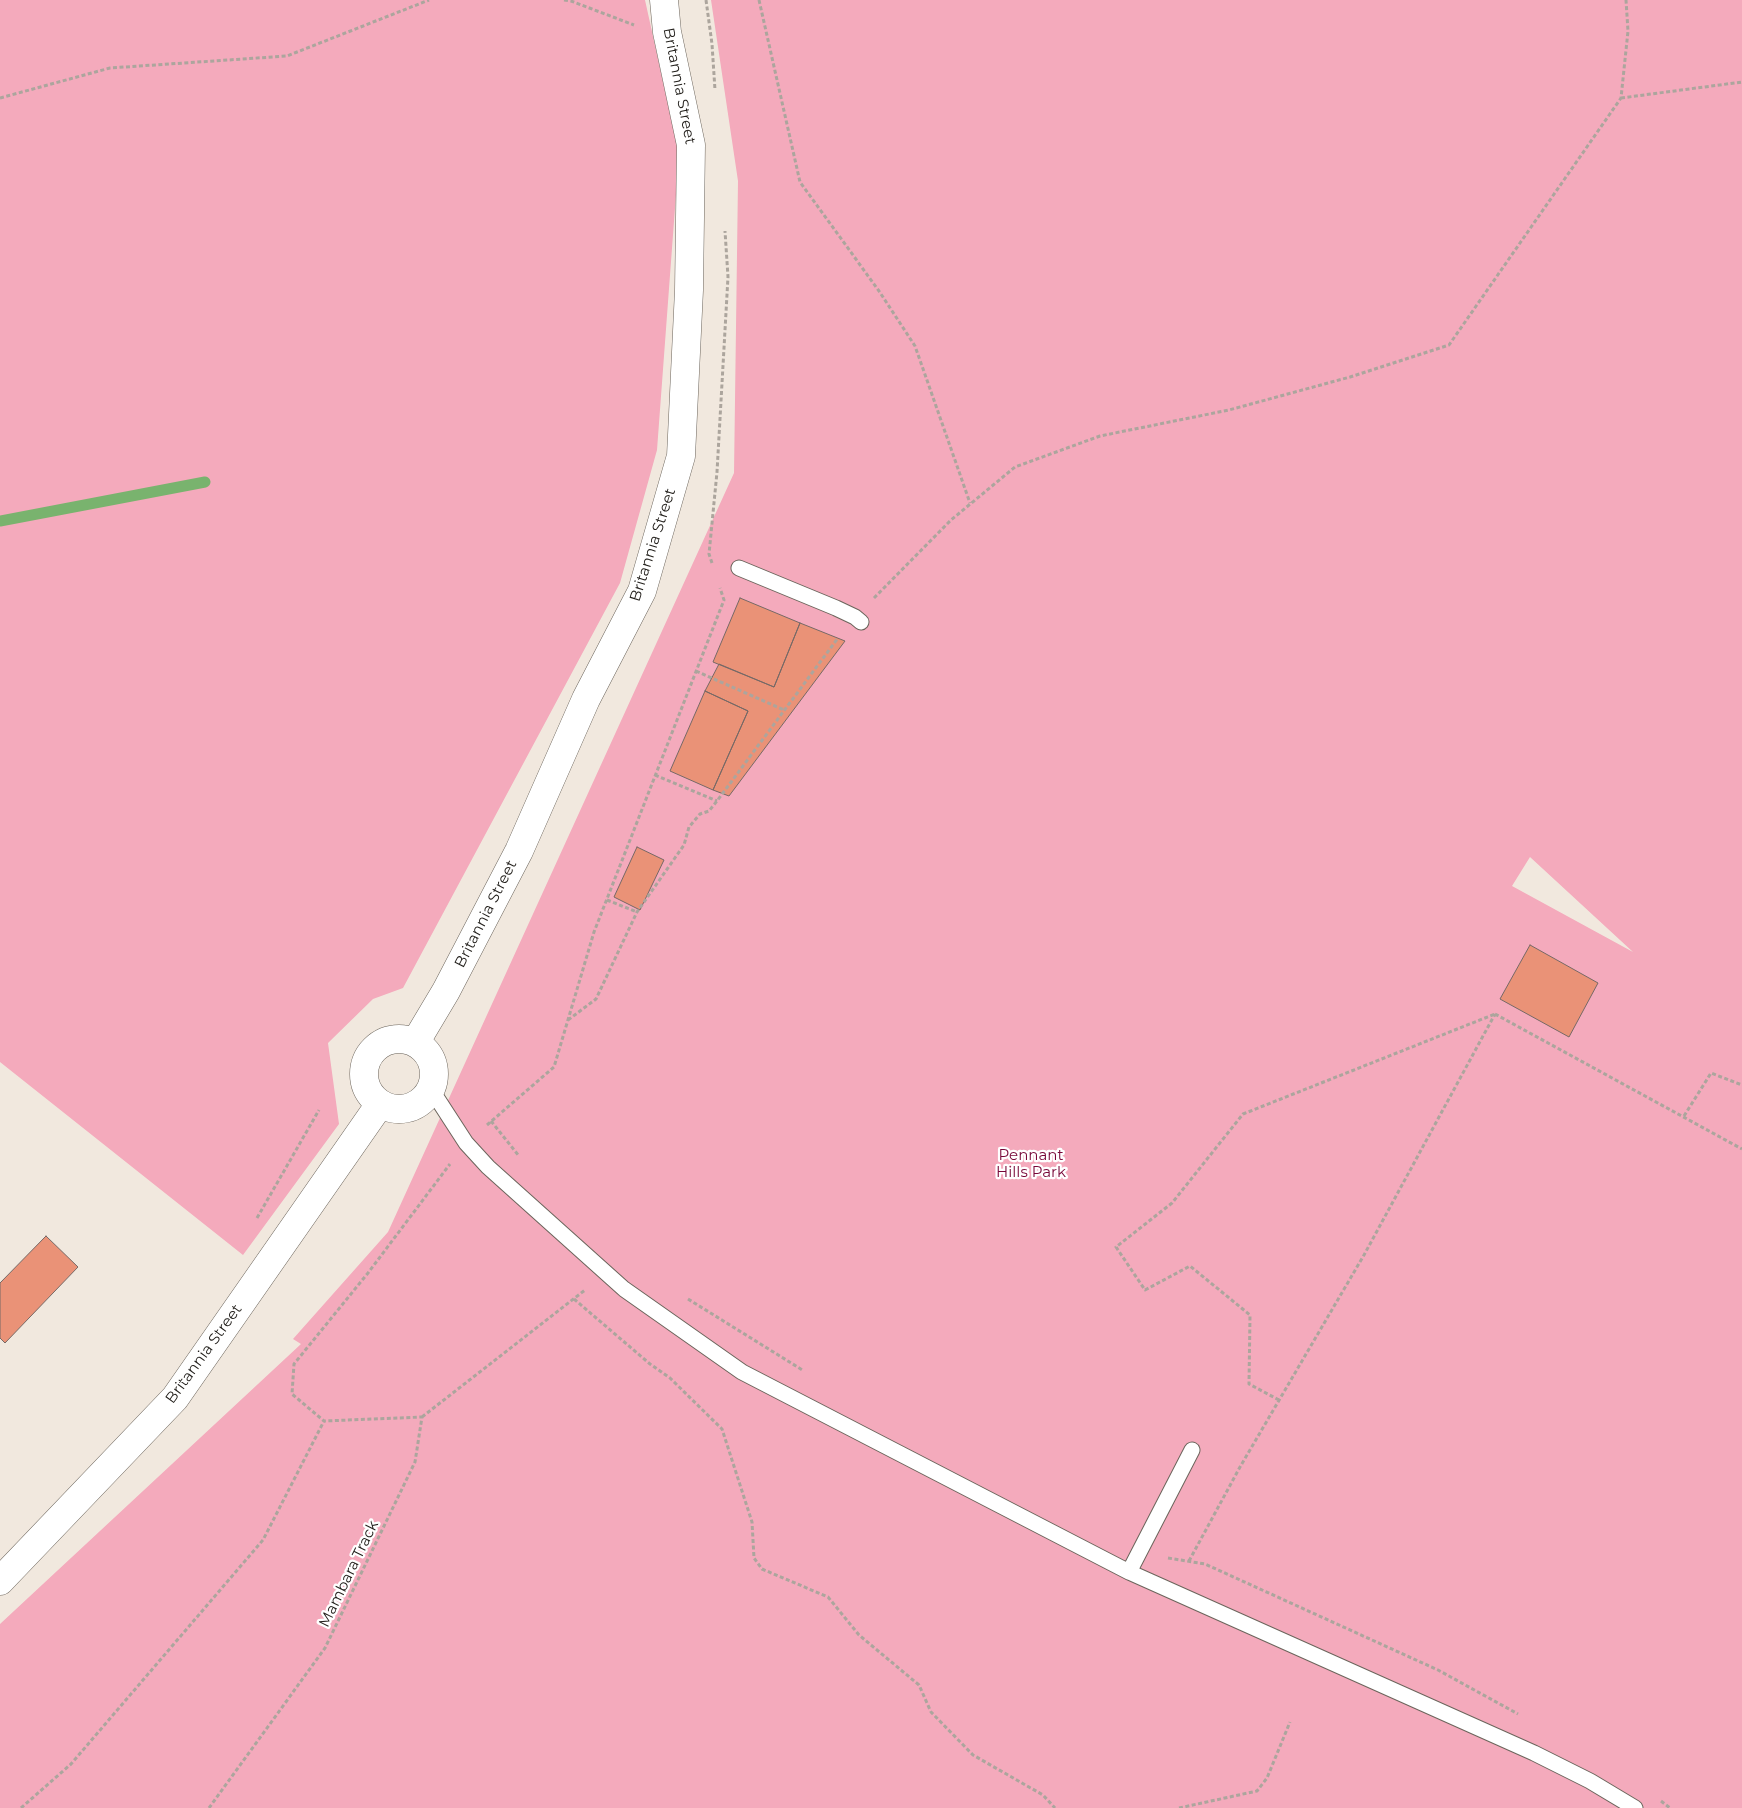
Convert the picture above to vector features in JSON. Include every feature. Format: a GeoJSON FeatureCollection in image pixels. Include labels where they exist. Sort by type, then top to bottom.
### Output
{"type":"FeatureCollection","features":[{"type":"Feature","properties":{"kind":"street","name":"Britannia Street"},"geometry":{"type":"LineString","coordinates":[[416,1043],[446,991],[519,851],[586,699],[642,591],[681,456],[689,290],[691,145],[667,32],[664,0]]}},
{"type":"Feature","properties":{"kind":"street"},"geometry":{"type":"LineString","coordinates":[[407,1040],[416,1043],[428,1055],[432,1063],[434,1080],[431,1089],[425,1099],[409,1108],[391,1109],[380,1104],[368,1091],[364,1083],[365,1065],[368,1056],[381,1044],[389,1041],[407,1040]]}},
{"type":"Feature","properties":{"kind":"street","name":"Britannia Street"},"geometry":{"type":"LineString","coordinates":[[0,1581],[175,1398],[380,1104]]}},
{"type":"Feature","properties":{"kind":"lane"},"geometry":{"type":"LineString","coordinates":[[739,568],[858,619]]}},
{"type":"Feature","properties":{"kind":"lane"},"geometry":{"type":"LineString","coordinates":[[431,1089],[466,1143],[488,1167],[624,1289],[742,1372],[1129,1572],[1534,1753],[1590,1781],[1635,1808]]}},
{"type":"Feature","properties":{"kind":"lane"},"geometry":{"type":"LineString","coordinates":[[1129,1572],[1192,1450]]}},
{"type":"Feature","properties":{"kind":"path"},"geometry":{"type":"LineString","coordinates":[[0,98],[110,68],[286,56],[429,0]]}},
{"type":"Feature","properties":{"kind":"path"},"geometry":{"type":"LineString","coordinates":[[564,0],[640,28]]}},
{"type":"Feature","properties":{"kind":"path"},"geometry":{"type":"LineString","coordinates":[[759,0],[800,182],[879,291],[915,346],[970,503]]}},
{"type":"Feature","properties":{"kind":"path"},"geometry":{"type":"LineString","coordinates":[[568,1020],[596,999],[637,912],[684,845],[690,827],[700,814],[710,811],[784,710],[858,619],[970,503],[1015,467],[1100,436],[1229,410],[1350,377],[1449,345],[1621,98],[1628,31],[1626,0]]}},
{"type":"Feature","properties":{"kind":"path"},"geometry":{"type":"LineString","coordinates":[[1621,98],[1742,82]]}},
{"type":"Feature","properties":{"kind":"path"},"geometry":{"type":"LineString","coordinates":[[696,671],[784,710]]}},
{"type":"Feature","properties":{"kind":"path"},"geometry":{"type":"LineString","coordinates":[[655,775],[717,801]]}},
{"type":"Feature","properties":{"kind":"path"},"geometry":{"type":"LineString","coordinates":[[607,900],[637,912]]}},
{"type":"Feature","properties":{"kind":"path"},"geometry":{"type":"LineString","coordinates":[[1189,1561],[1240,1467],[1364,1256],[1495,1014]]}},
{"type":"Feature","properties":{"kind":"path"},"geometry":{"type":"LineString","coordinates":[[1279,1400],[1249,1384],[1250,1316],[1190,1266],[1145,1290],[1116,1247],[1172,1203],[1243,1114],[1495,1014],[1742,1149]]}},
{"type":"Feature","properties":{"kind":"path"},"geometry":{"type":"LineString","coordinates":[[1684,1116],[1711,1072],[1742,1085]]}},
{"type":"Feature","properties":{"kind":"path"},"geometry":{"type":"LineString","coordinates":[[255,1222],[319,1110]]}},
{"type":"Feature","properties":{"kind":"path"},"geometry":{"type":"LineString","coordinates":[[491,1121],[522,1160]]}},
{"type":"Feature","properties":{"kind":"path"},"geometry":{"type":"LineString","coordinates":[[466,1143],[368,1273],[294,1364],[292,1394],[324,1421],[422,1417],[607,1274]]}},
{"type":"Feature","properties":{"kind":"path"},"geometry":{"type":"LineString","coordinates":[[684,1296],[810,1375]]}},
{"type":"Feature","properties":{"kind":"path"},"geometry":{"type":"LineString","coordinates":[[574,1299],[650,1364],[670,1378],[722,1429],[752,1522],[754,1558],[762,1568],[828,1597],[859,1635],[919,1685],[931,1712],[973,1755],[1043,1795],[1055,1808]]}},
{"type":"Feature","properties":{"kind":"path","name":"Mambara Track"},"geometry":{"type":"LineString","coordinates":[[209,1808],[325,1648],[415,1462],[422,1417]]}},
{"type":"Feature","properties":{"kind":"path"},"geometry":{"type":"LineString","coordinates":[[21,1808],[71,1764],[263,1540],[324,1421]]}},
{"type":"Feature","properties":{"kind":"path"},"geometry":{"type":"LineString","coordinates":[[1141,1548],[1156,1557],[1205,1564],[1438,1670],[1526,1718]]}},
{"type":"Feature","properties":{"kind":"path"},"geometry":{"type":"LineString","coordinates":[[1179,1808],[1257,1791],[1267,1778],[1290,1722]]}},
{"type":"Feature","properties":{"kind":"path"},"geometry":{"type":"LineString","coordinates":[[1658,1799],[1670,1808]]}},
{"type":"Feature","properties":{"kind":"green space"},"geometry":{"type":"Polygon","coordinates":[[[0,0],[645,0],[679,154],[657,450],[620,583],[403,988],[373,999],[328,1043],[339,1124],[243,1255],[0,1062],[0,0]]]}},
{"type":"Feature","properties":{"kind":"green space","name":"Pennant Hills Park"},"geometry":{"type":"Polygon","coordinates":[[[711,0],[1742,0],[1742,1808],[0,1808],[0,1624],[301,1344],[293,1339],[388,1232],[734,473],[738,181],[711,0]],[[1530,857],[1512,886],[1633,952],[1530,857]]]}},
{"type":"Feature","properties":{"kind":"building"},"geometry":{"type":"Polygon","coordinates":[[[740,598],[800,623],[774,687],[713,662],[740,598]]]}},
{"type":"Feature","properties":{"kind":"building"},"geometry":{"type":"Polygon","coordinates":[[[800,623],[845,641],[729,796],[713,790],[748,711],[705,691],[719,664],[774,687],[800,623]]]}},
{"type":"Feature","properties":{"kind":"building"},"geometry":{"type":"Polygon","coordinates":[[[705,691],[748,711],[713,790],[670,771],[705,691]]]}},
{"type":"Feature","properties":{"kind":"building"},"geometry":{"type":"Polygon","coordinates":[[[637,847],[664,860],[640,910],[614,897],[637,847]]]}},
{"type":"Feature","properties":{"kind":"building"},"geometry":{"type":"Polygon","coordinates":[[[1530,945],[1598,983],[1569,1037],[1500,999],[1530,945]]]}},
{"type":"Feature","properties":{"kind":"building"},"geometry":{"type":"Polygon","coordinates":[[[46,1236],[78,1267],[5,1343],[0,1338],[0,1283],[46,1236]]]}},
{"type":"Feature","properties":{"kind":"waterway"},"geometry":{"type":"LineString","coordinates":[[0,521],[205,482]]}}]}
